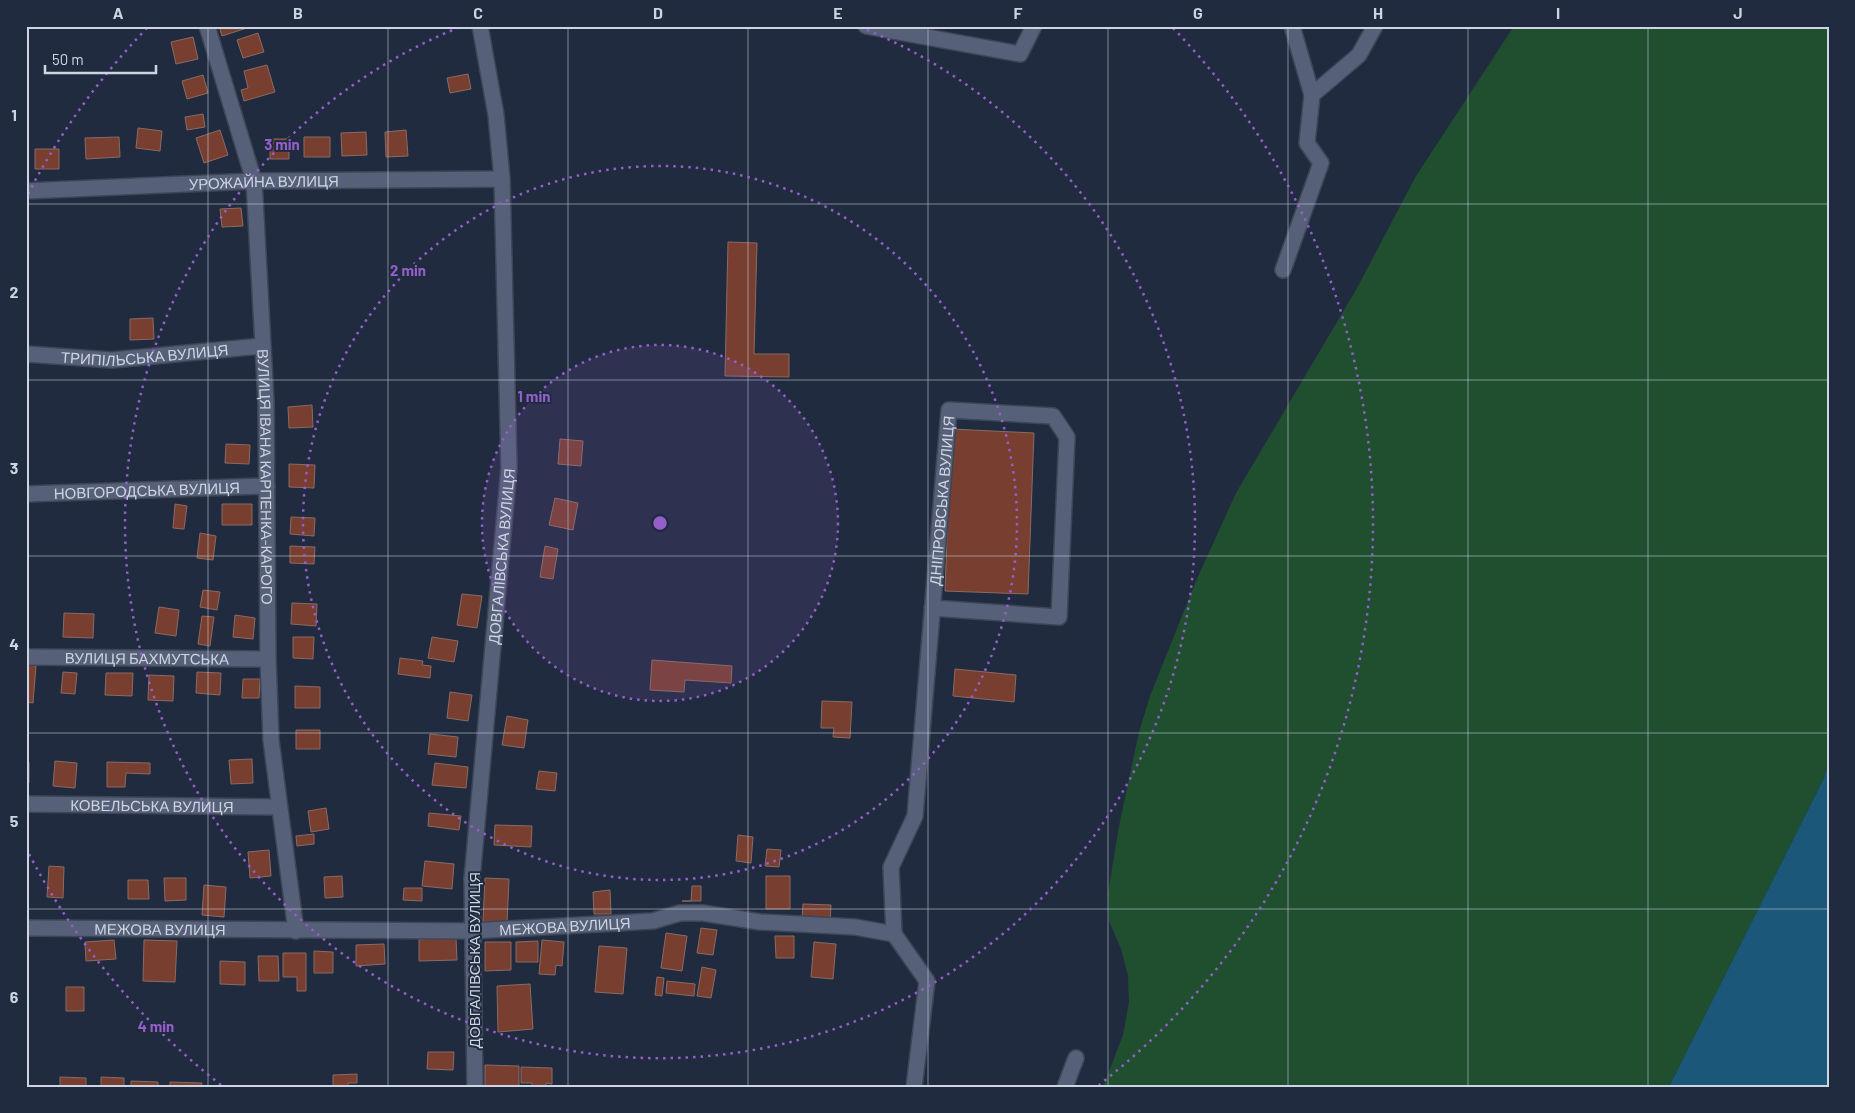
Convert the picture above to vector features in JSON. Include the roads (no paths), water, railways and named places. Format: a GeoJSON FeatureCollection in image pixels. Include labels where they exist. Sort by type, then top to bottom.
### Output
{"type":"FeatureCollection","features":[{"type":"Feature","properties":{"kind":"street","name":"ВУЛИЦЯ ІВАНА КАРПЕНКА-КАРОГО"},"geometry":{"type":"LineString","coordinates":[[207,26],[254,182],[261,346],[266,401],[268,659],[271,740],[296,931]]}},
{"type":"Feature","properties":{"kind":"street","name":"ДОВГАЛІВСЬКА ВУЛИЦЯ"},"geometry":{"type":"LineString","coordinates":[[475,1087],[472,879],[508,468],[502,179],[496,115],[480,26]]}},
{"type":"Feature","properties":{"kind":"street"},"geometry":{"type":"LineString","coordinates":[[866,26],[1020,54],[1034,26]]}},
{"type":"Feature","properties":{"kind":"street"},"geometry":{"type":"LineString","coordinates":[[1283,270],[1321,163],[1307,143],[1312,95],[1292,26]]}},
{"type":"Feature","properties":{"kind":"street"},"geometry":{"type":"LineString","coordinates":[[1312,95],[1359,55],[1375,26]]}},
{"type":"Feature","properties":{"kind":"street","name":"УРОЖАЙНА ВУЛИЦЯ"},"geometry":{"type":"LineString","coordinates":[[26,191],[254,182],[502,179]]}},
{"type":"Feature","properties":{"kind":"street","name":"ТРИПІЛЬСЬКА ВУЛИЦЯ"},"geometry":{"type":"LineString","coordinates":[[26,354],[112,360],[261,346]]}},
{"type":"Feature","properties":{"kind":"street","name":"ДНІПРОВСЬКА ВУЛИЦЯ"},"geometry":{"type":"LineString","coordinates":[[894,934],[891,867],[914,816],[949,410],[1053,416],[1067,437],[1059,617],[932,608]]}},
{"type":"Feature","properties":{"kind":"street","name":"НОВГОРОДСЬКА ВУЛИЦЯ"},"geometry":{"type":"LineString","coordinates":[[26,494],[267,486]]}},
{"type":"Feature","properties":{"kind":"street","name":"ВУЛИЦЯ БАХМУТСЬКА"},"geometry":{"type":"LineString","coordinates":[[26,656],[268,659]]}},
{"type":"Feature","properties":{"kind":"street","name":"КОВЕЛЬСЬКА ВУЛИЦЯ"},"geometry":{"type":"LineString","coordinates":[[26,804],[279,806]]}},
{"type":"Feature","properties":{"kind":"street","name":"МЕЖОВА ВУЛИЦЯ"},"geometry":{"type":"LineString","coordinates":[[26,928],[472,932],[653,921],[680,913],[703,913],[760,922],[855,927],[894,934]]}},
{"type":"Feature","properties":{"kind":"street"},"geometry":{"type":"LineString","coordinates":[[894,934],[927,981],[914,1087]]}},
{"type":"Feature","properties":{"kind":"street"},"geometry":{"type":"LineString","coordinates":[[1065,1087],[1076,1058]]}},
{"type":"Feature","properties":{"kind":"water"},"geometry":{"type":"Polygon","coordinates":[[[1829,760],[1829,1087],[1669,1087],[1824,778],[1829,760]]]}}]}
